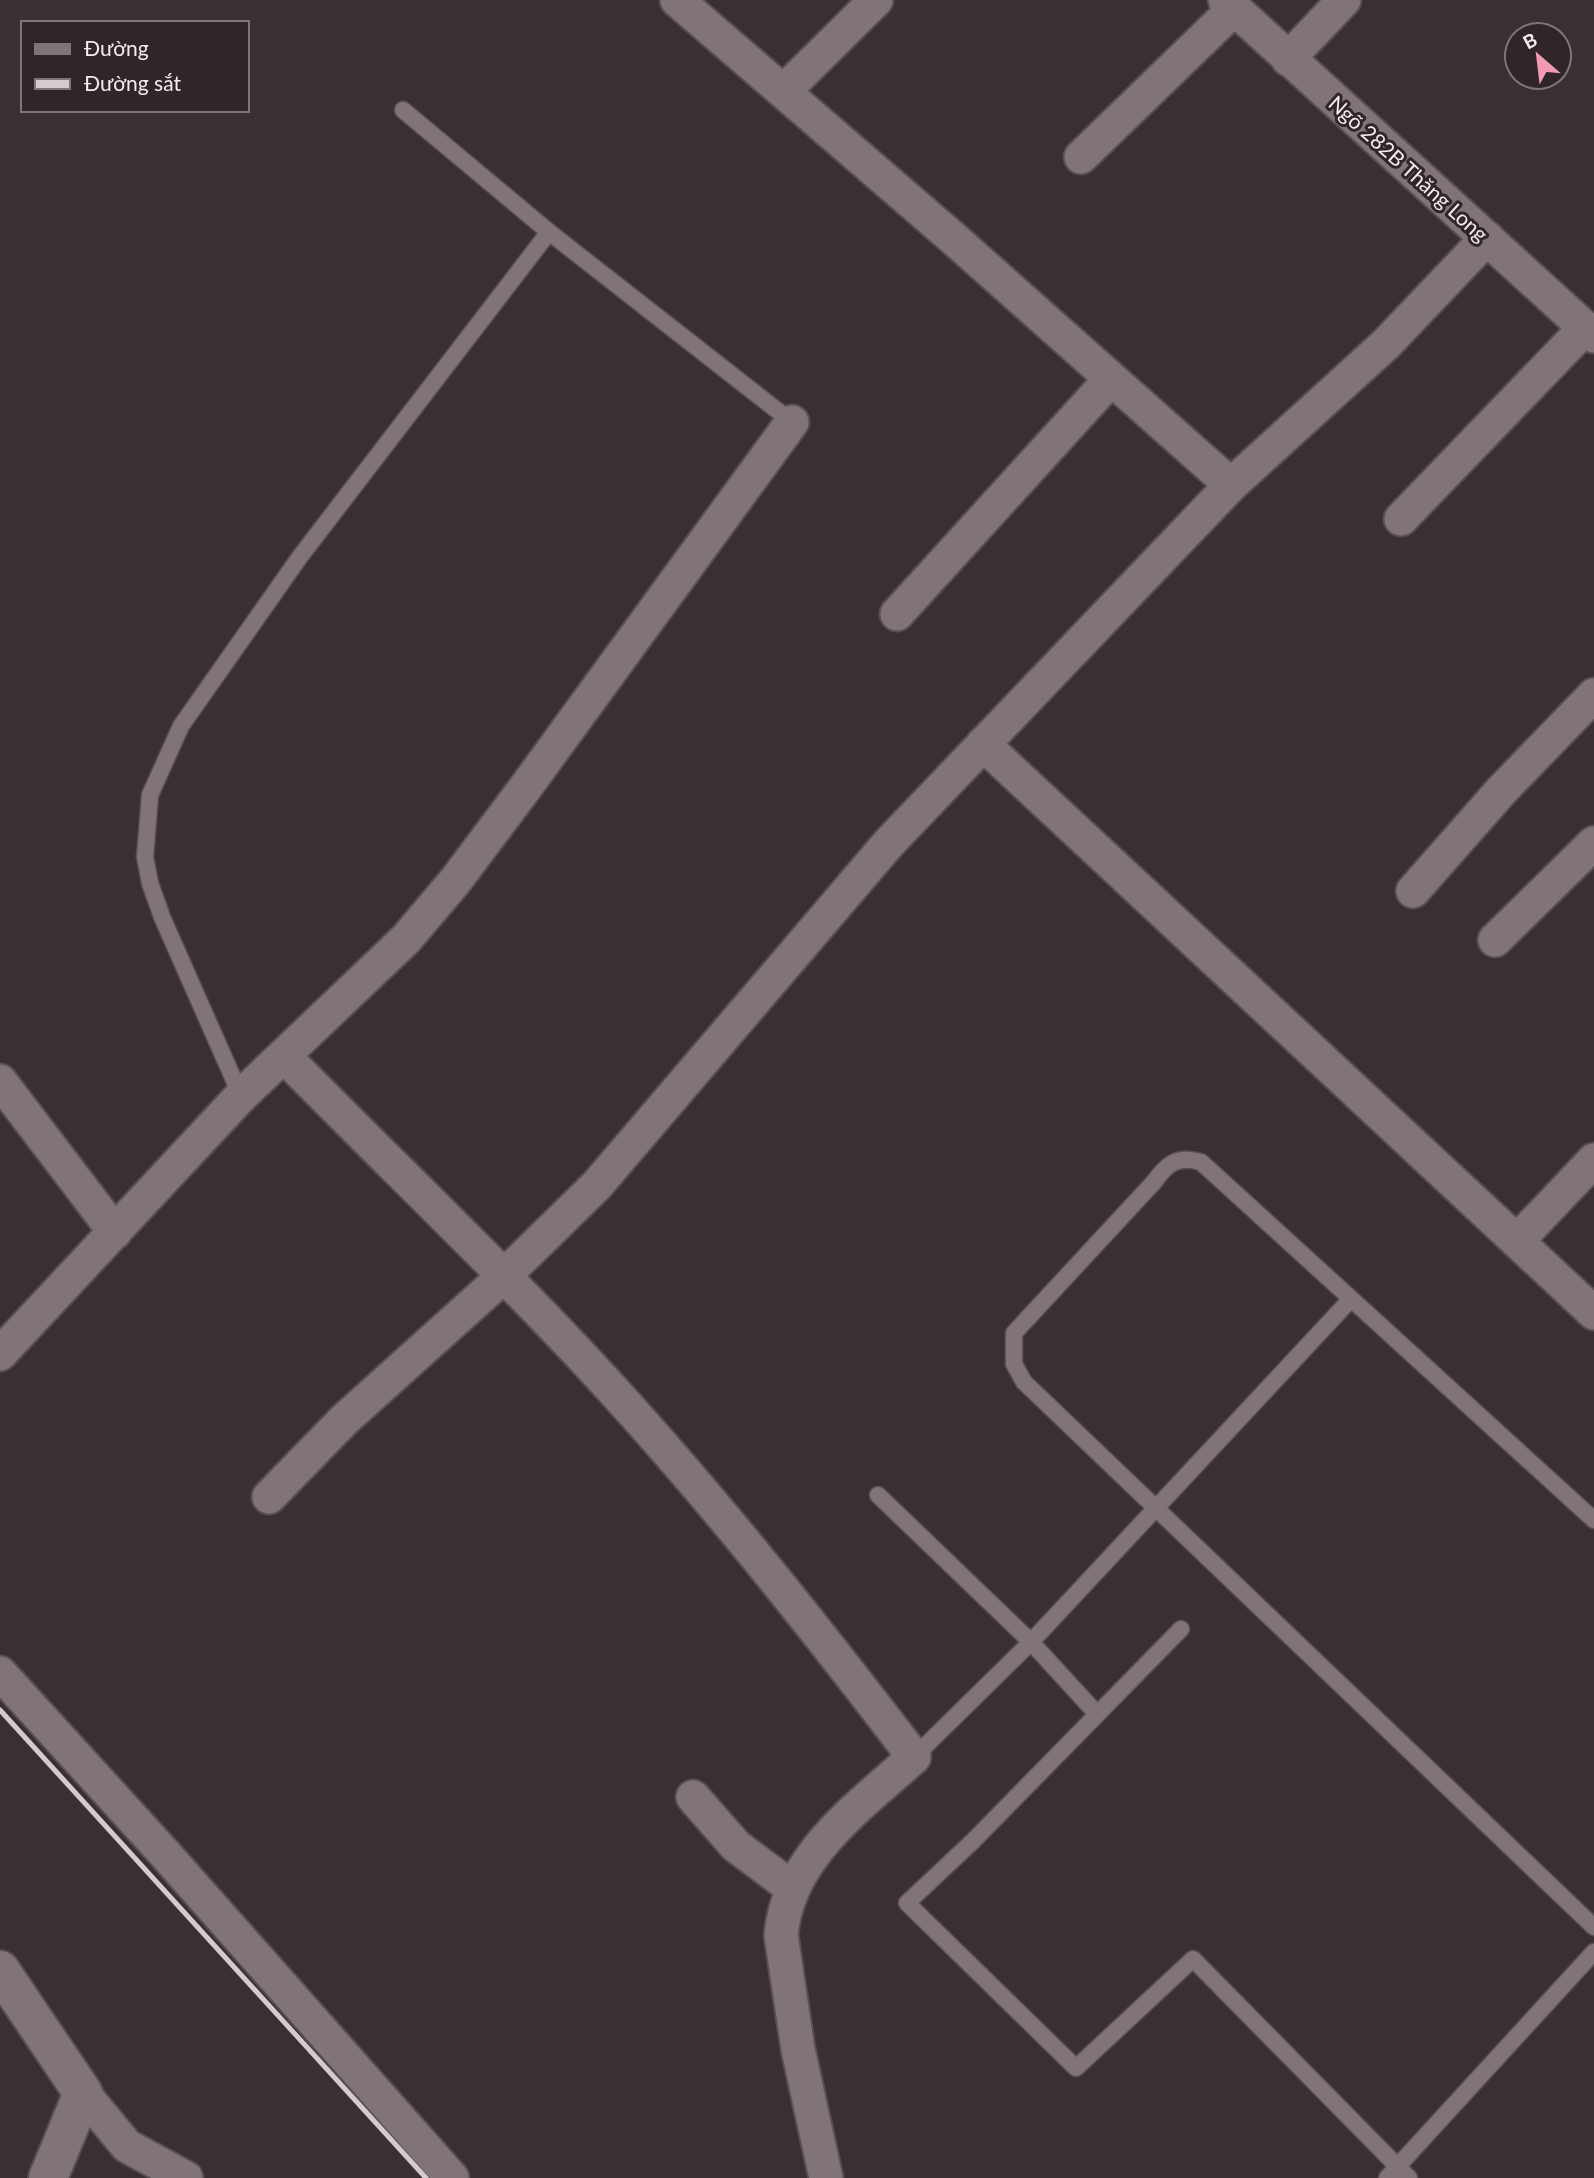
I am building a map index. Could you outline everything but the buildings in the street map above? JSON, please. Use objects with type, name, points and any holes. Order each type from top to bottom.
[{"type":"street","points":[[677,0],[1231,485]]},
{"type":"street","points":[[784,91],[876,0]]},
{"type":"street","points":[[1288,59],[1344,0]]},
{"type":"street","points":[[1081,157],[1229,4]]},
{"type":"street","name":"Ngõ 282B Thăng Long","points":[[1229,4],[1590,332]]},
{"type":"street","points":[[269,1497],[344,1420],[375,1396],[597,1185],[888,844],[1072,655],[1231,485],[1386,344],[1487,238]]},
{"type":"street","points":[[1401,519],[1590,332]]},
{"type":"street","points":[[897,614],[1110,380]]},
{"type":"street","points":[[0,1354],[242,1096],[406,939],[456,880],[792,422]]},
{"type":"street","points":[[1413,891],[1502,790],[1594,695]]},
{"type":"street","points":[[983,744],[1594,1313]]},
{"type":"street","points":[[1495,940],[1594,843]]},
{"type":"street","points":[[284,1056],[504,1276],[622,1401],[808,1618],[914,1757],[817,1849],[791,1886],[781,1935],[798,2049],[826,2178]]},
{"type":"street","points":[[0,1081],[115,1232]]},
{"type":"street","points":[[1517,1241],[1594,1160]]},
{"type":"street","points":[[0,1673],[166,1855],[452,2178]]},
{"type":"street","points":[[693,1797],[736,1846],[791,1886]]},
{"type":"street","points":[[0,1970],[83,2093],[127,2146],[186,2178]]},
{"type":"street","points":[[48,2178],[83,2093]]},
{"type":"lane","points":[[403,110],[549,232],[792,422]]},
{"type":"lane","points":[[242,1096],[162,918],[150,883],[145,857],[150,795],[181,726],[299,558],[549,232]]},
{"type":"lane","points":[[1594,1520],[1201,1162],[1189,1159],[1167,1165],[1014,1333],[1014,1364],[1024,1381],[1594,1927]]},
{"type":"lane","points":[[914,1757],[1031,1642],[1159,1508],[1351,1299]]},
{"type":"lane","points":[[878,1495],[1031,1642],[1097,1714]]},
{"type":"lane","points":[[1181,1629],[973,1841],[907,1903],[1076,2068],[1193,1959],[1398,2174],[1594,1952]]},
{"type":"railway","points":[[0,1710],[426,2178]]}]
